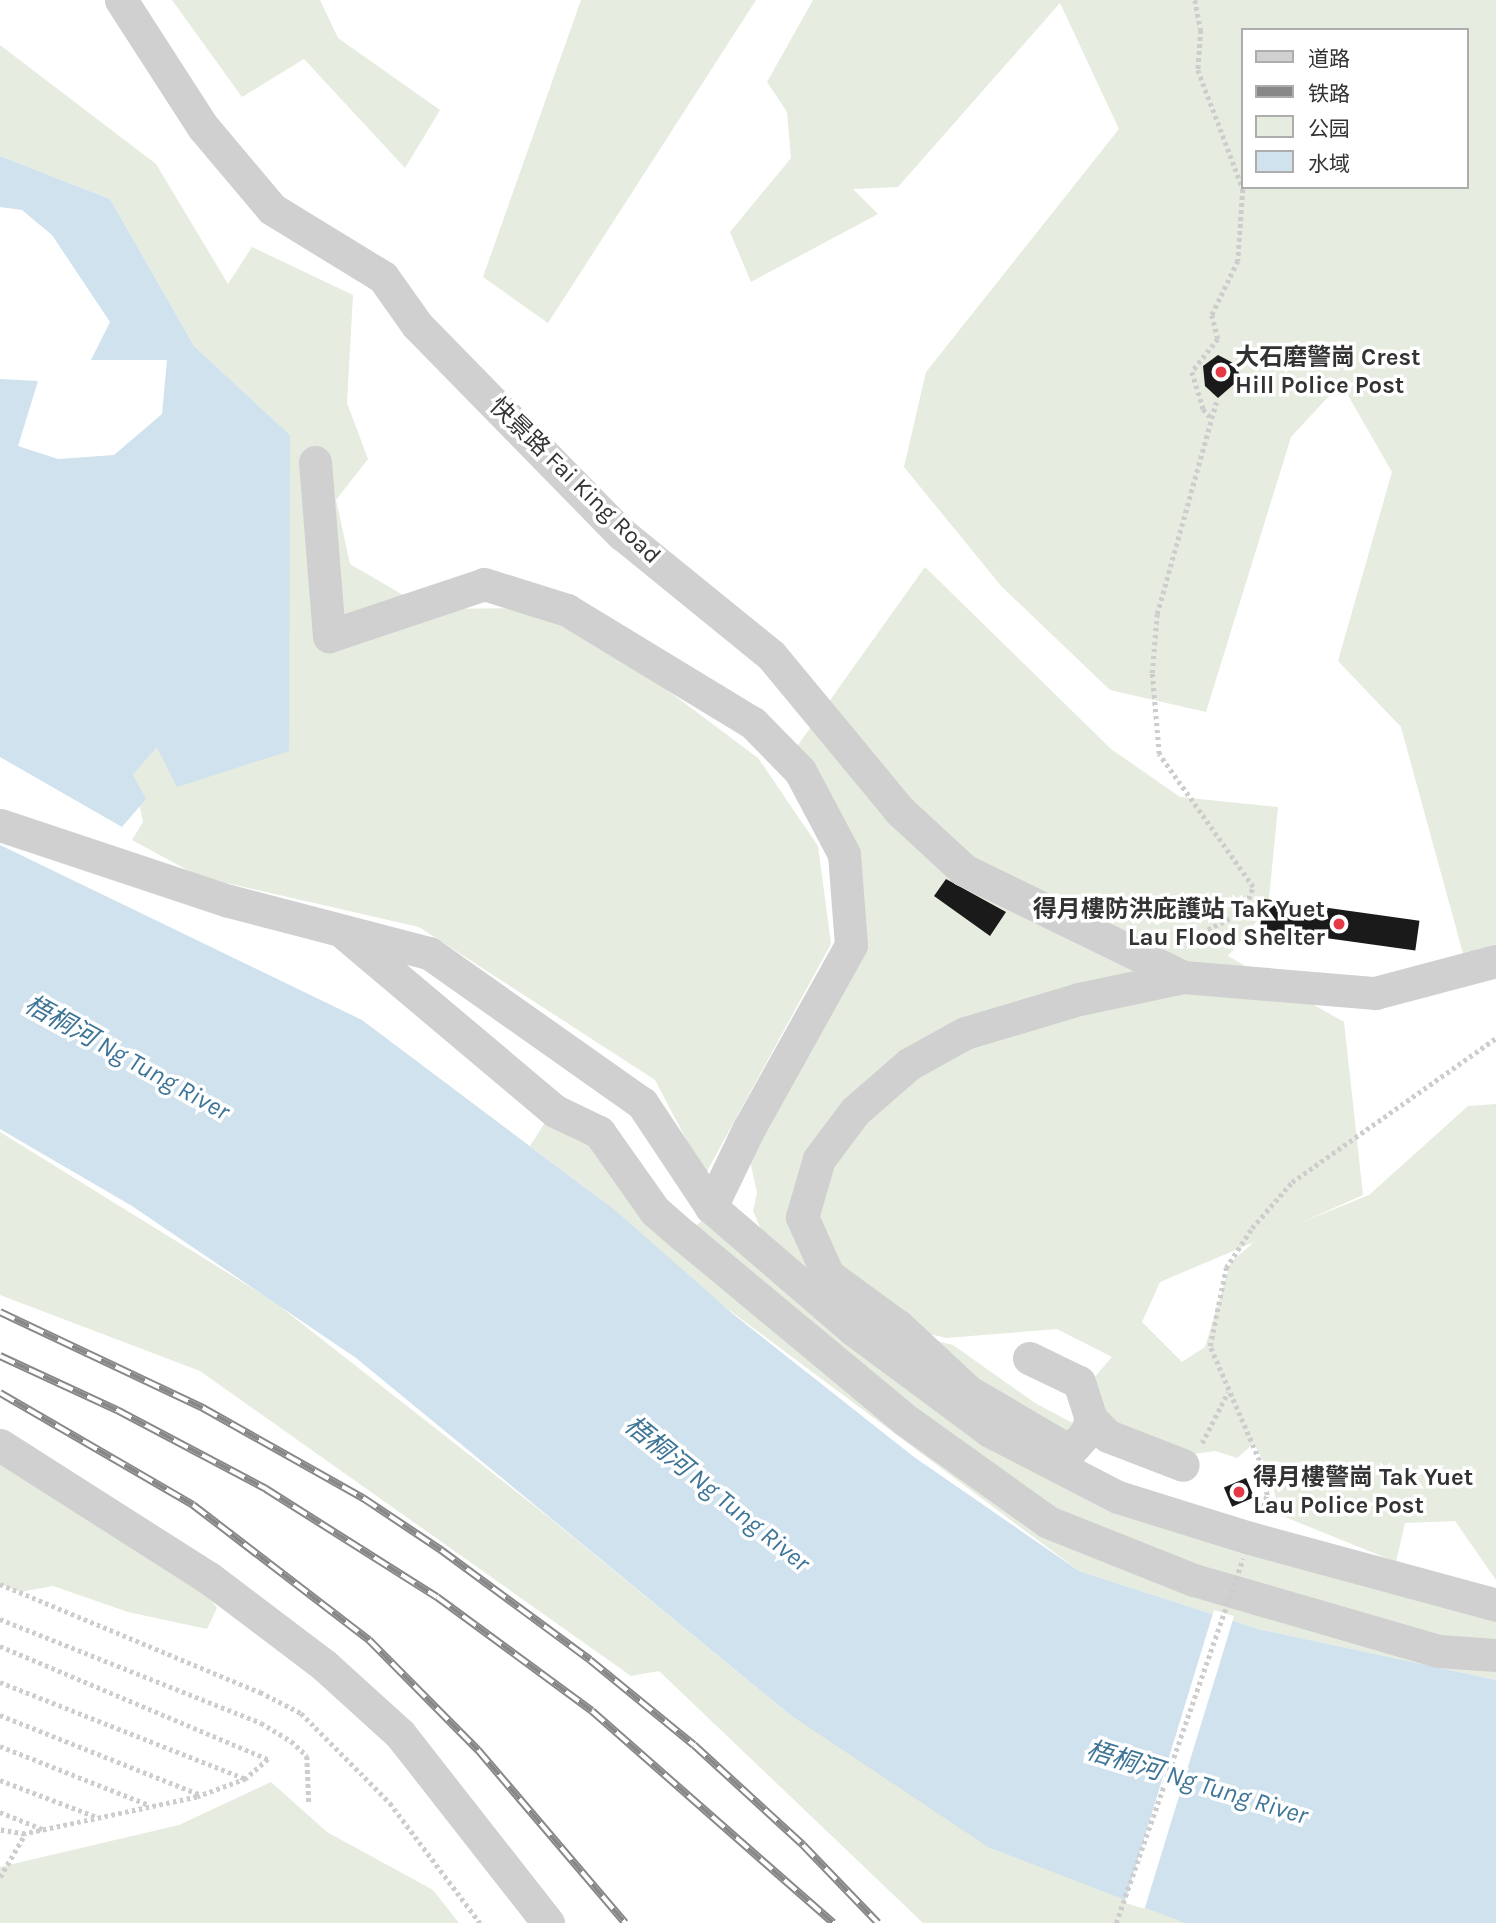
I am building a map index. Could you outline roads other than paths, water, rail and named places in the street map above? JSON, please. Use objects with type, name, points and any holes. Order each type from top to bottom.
[{"type":"street","name":"快景路 Fai King Road","points":[[121,0],[203,127],[272,209],[383,277],[417,325],[622,534],[771,655],[900,811],[964,870],[1183,977]]},
{"type":"street","points":[[315,462],[329,636],[484,584],[567,610],[754,723],[800,771],[844,854],[851,945],[749,1128],[711,1207]]},
{"type":"street","points":[[0,825],[229,901],[429,953],[642,1103],[711,1207],[854,1330],[990,1432],[1118,1497],[1250,1540],[1496,1605]]},
{"type":"street","points":[[339,929],[555,1111],[599,1132],[655,1211],[684,1236],[907,1421],[1048,1522],[1207,1584],[1439,1651],[1496,1655]]},
{"type":"street","points":[[1250,1540],[1070,1451],[968,1391],[898,1326],[828,1275],[802,1217],[819,1159],[855,1111],[909,1064],[965,1033],[1079,999],[1183,977],[1375,993],[1496,961]]},
{"type":"street","points":[[1030,1358],[1079,1382],[1091,1419],[1108,1436],[1183,1465]]},
{"type":"street","points":[[1070,1451],[1086,1433],[1091,1419]]},
{"type":"street","points":[[0,1445],[266,1617],[324,1665],[400,1734],[548,1923]]},
{"type":"water","points":[[0,156],[110,199],[194,346],[290,435],[289,751],[177,787],[157,747],[133,775],[146,799],[122,827],[0,757],[0,379],[38,381],[18,446],[58,459],[114,455],[162,414],[167,360],[91,360],[110,322],[52,235],[22,210],[0,207]]},
{"type":"water","name":"梧桐河 Ng Tung River","points":[[0,845],[362,1020],[616,1211],[733,1314],[914,1457],[1079,1571],[1258,1629],[1496,1680],[1496,1923],[1185,1923],[988,1847],[789,1714],[356,1358],[132,1206],[0,1129]]},
{"type":"railway","points":[[0,1312],[203,1408],[363,1498],[441,1550],[590,1660],[694,1745],[803,1845],[878,1923]]},
{"type":"railway","points":[[0,1356],[117,1410],[266,1489],[437,1597],[592,1711],[833,1923]]},
{"type":"railway","points":[[0,1393],[193,1505],[369,1640],[478,1750],[625,1923]]},
{"type":"place","name":"大石磨警崗 Crest Hill Police Post","points":[[1221,372]]},
{"type":"place","name":"得月樓防洪庇護站 Tak Yuet Lau Flood Shelter","points":[[1339,924]]},
{"type":"place","name":"得月樓警崗 Tak Yuet Lau Police Post","points":[[1239,1492]]}]
